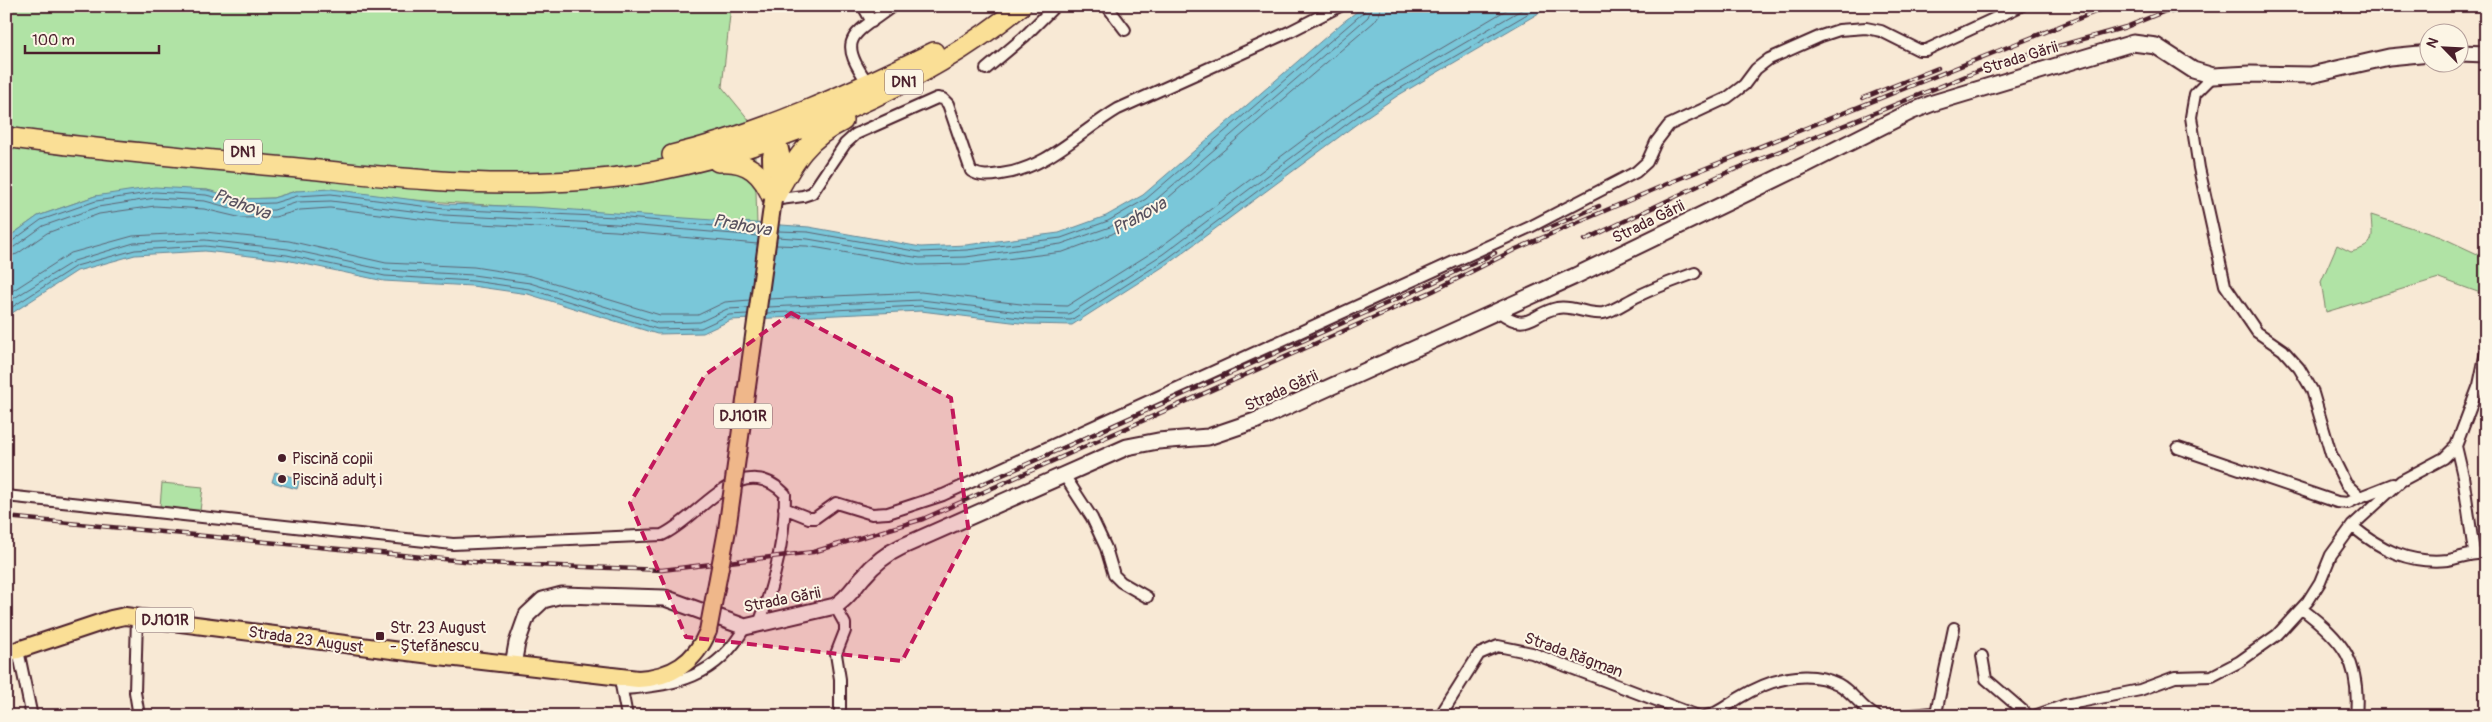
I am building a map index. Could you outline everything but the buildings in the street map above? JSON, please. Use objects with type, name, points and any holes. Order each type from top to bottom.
[{"type":"highway","name":"DN1","points":[[6,137],[106,150],[350,173],[478,182],[586,180],[626,176],[680,166],[773,130],[956,40],[1004,6]]},
{"type":"highway","name":"DN1","points":[[6,126],[116,140],[379,165],[514,171],[589,168],[654,159],[773,130],[860,104],[942,61],[977,40],[1021,6]]},
{"type":"highway","points":[[773,200],[793,162],[818,136],[909,87],[942,61]]},
{"type":"highway","points":[[680,166],[723,161],[742,163],[765,180],[773,200]]},
{"type":"main road","name":"DJ101R","points":[[773,130],[780,146],[783,160],[773,200]]},
{"type":"main road","name":"Strada 23 August","points":[[12,651],[111,619],[136,617],[513,665],[621,684],[675,671],[686,664],[698,652],[708,631],[727,530],[773,200]]},
{"type":"street","points":[[863,6],[872,22]]},
{"type":"street","points":[[868,83],[854,62],[849,49],[854,37],[893,6]]},
{"type":"street","points":[[986,69],[1024,37],[1055,6]]},
{"type":"street","points":[[1107,6],[1125,30]]},
{"type":"street","points":[[773,200],[804,196],[812,193],[845,144],[856,134],[937,98],[943,99],[948,104],[971,171],[977,175],[987,176],[1028,168],[1046,159],[1095,123],[1118,109],[1313,21],[1340,6]]},
{"type":"street","points":[[784,508],[809,518],[815,518],[836,503],[872,514],[888,512],[943,495],[1530,227],[1636,172],[1646,162],[1656,142],[1670,125],[1727,98],[1744,85],[1756,69],[1769,59],[1838,30],[1866,28],[1880,31],[1919,50],[1926,50],[2021,6]]},
{"type":"street","name":"Strada Gării","points":[[513,665],[517,643],[527,615],[544,600],[562,595],[665,598],[752,625],[835,606],[844,600],[871,567],[890,552],[1127,447],[1158,441],[1208,437],[1255,421],[1498,311],[1807,164],[1910,112],[1933,103],[2091,54],[2133,43],[2148,44],[2162,49],[2198,72],[2213,76]]},
{"type":"street","points":[[2470,53],[2486,54]]},
{"type":"street","points":[[2360,497],[2346,484],[2332,454],[2315,399],[2299,368],[2283,350],[2257,332],[2225,285],[2199,168],[2191,117],[2195,94],[2213,76],[2250,74],[2312,75],[2389,57],[2420,54]]},
{"type":"street","points":[[1498,311],[1512,321],[1520,322],[1530,321],[1547,311],[1559,308],[1571,307],[1604,313],[1638,296],[1695,273]]},
{"type":"street","points":[[2178,448],[2337,502],[2348,503],[2400,481],[2444,458],[2456,446],[2478,386],[2486,352]]},
{"type":"street","points":[[2456,446],[2464,476],[2474,552]]},
{"type":"street","points":[[1064,475],[1092,518],[1106,548],[1114,575],[1121,582],[1147,597]]},
{"type":"street","points":[[6,496],[453,544],[662,535],[682,523],[728,484],[745,480],[757,480],[778,487],[784,494],[780,556],[771,591],[752,625],[726,654],[696,676],[660,687],[621,684],[627,716]]},
{"type":"street","points":[[2034,716],[2065,705],[2140,690],[2175,677],[2212,676],[2239,662],[2277,635],[2302,609],[2320,582],[2331,555],[2352,526],[2400,481]]},
{"type":"street","points":[[2352,526],[2385,550],[2412,560],[2450,560],[2474,552],[2486,554]]},
{"type":"street","points":[[835,606],[845,624],[845,631],[836,654],[840,679],[840,716]]},
{"type":"street","points":[[2302,609],[2328,629],[2342,645],[2352,663],[2356,690],[2356,716]]},
{"type":"street","points":[[136,617],[135,675],[139,716]]},
{"type":"street","points":[[1901,716],[1938,715],[1954,628]]},
{"type":"street","name":"Strada Răgman","points":[[1440,716],[1479,654],[1498,646],[1532,653],[1698,716]]},
{"type":"street","points":[[12,651],[31,712]]},
{"type":"street","points":[[1982,656],[1986,679],[2029,716]]},
{"type":"street","points":[[1706,716],[1717,712],[1761,687],[1780,680],[1802,676],[1822,678],[1838,684],[1853,693],[1876,716]]},
{"type":"highlighted area","points":[[791,313],[951,398],[969,534],[902,661],[686,637],[630,503],[705,375]]},
{"type":"green space","points":[[6,6],[731,6],[722,87],[754,126],[757,225],[296,191],[273,198],[242,199],[207,190],[95,196],[38,216],[6,239]]},
{"type":"green space","points":[[2371,215],[2441,237],[2486,258],[2486,295],[2439,278],[2326,312],[2321,282],[2337,245],[2351,252],[2365,247],[2371,240],[2372,235]]},
{"type":"green space","points":[[162,483],[203,487],[200,511],[160,506]]},
{"type":"water","name":"Prahova","points":[[1364,6],[1551,6],[1397,96],[1169,263],[1072,325],[1028,324],[921,311],[731,320],[703,333],[657,334],[528,294],[472,286],[384,281],[286,260],[205,251],[135,255],[77,271],[6,317],[6,239],[38,216],[95,196],[155,187],[207,190],[242,199],[273,198],[296,191],[331,189],[445,204],[533,207],[809,227],[921,247],[966,245],[1059,233],[1106,216],[1143,195]]},
{"type":"water","points":[[275,472],[300,479],[297,489],[272,482]]},
{"type":"railway","points":[[6,517],[485,563],[662,570],[813,552],[923,519],[1433,291],[1516,249],[1674,181],[2110,6]]},
{"type":"railway","points":[[1585,240],[1721,175],[1998,63],[2126,27],[2178,6]]},
{"type":"railway","points":[[2171,12],[2192,6]]},
{"type":"railway","points":[[1863,98],[1938,68]]},
{"type":"railway","points":[[1544,230],[1599,206]]},
{"type":"railway","points":[[980,485],[1430,284],[1495,253]]},
{"type":"place","name":"Piscină copii","points":[[282,458]]},
{"type":"place","name":"Piscină adulți","points":[[282,479]]},
{"type":"place","name":"Str. 23 August - Ștefănescu","points":[[380,636]]}]
